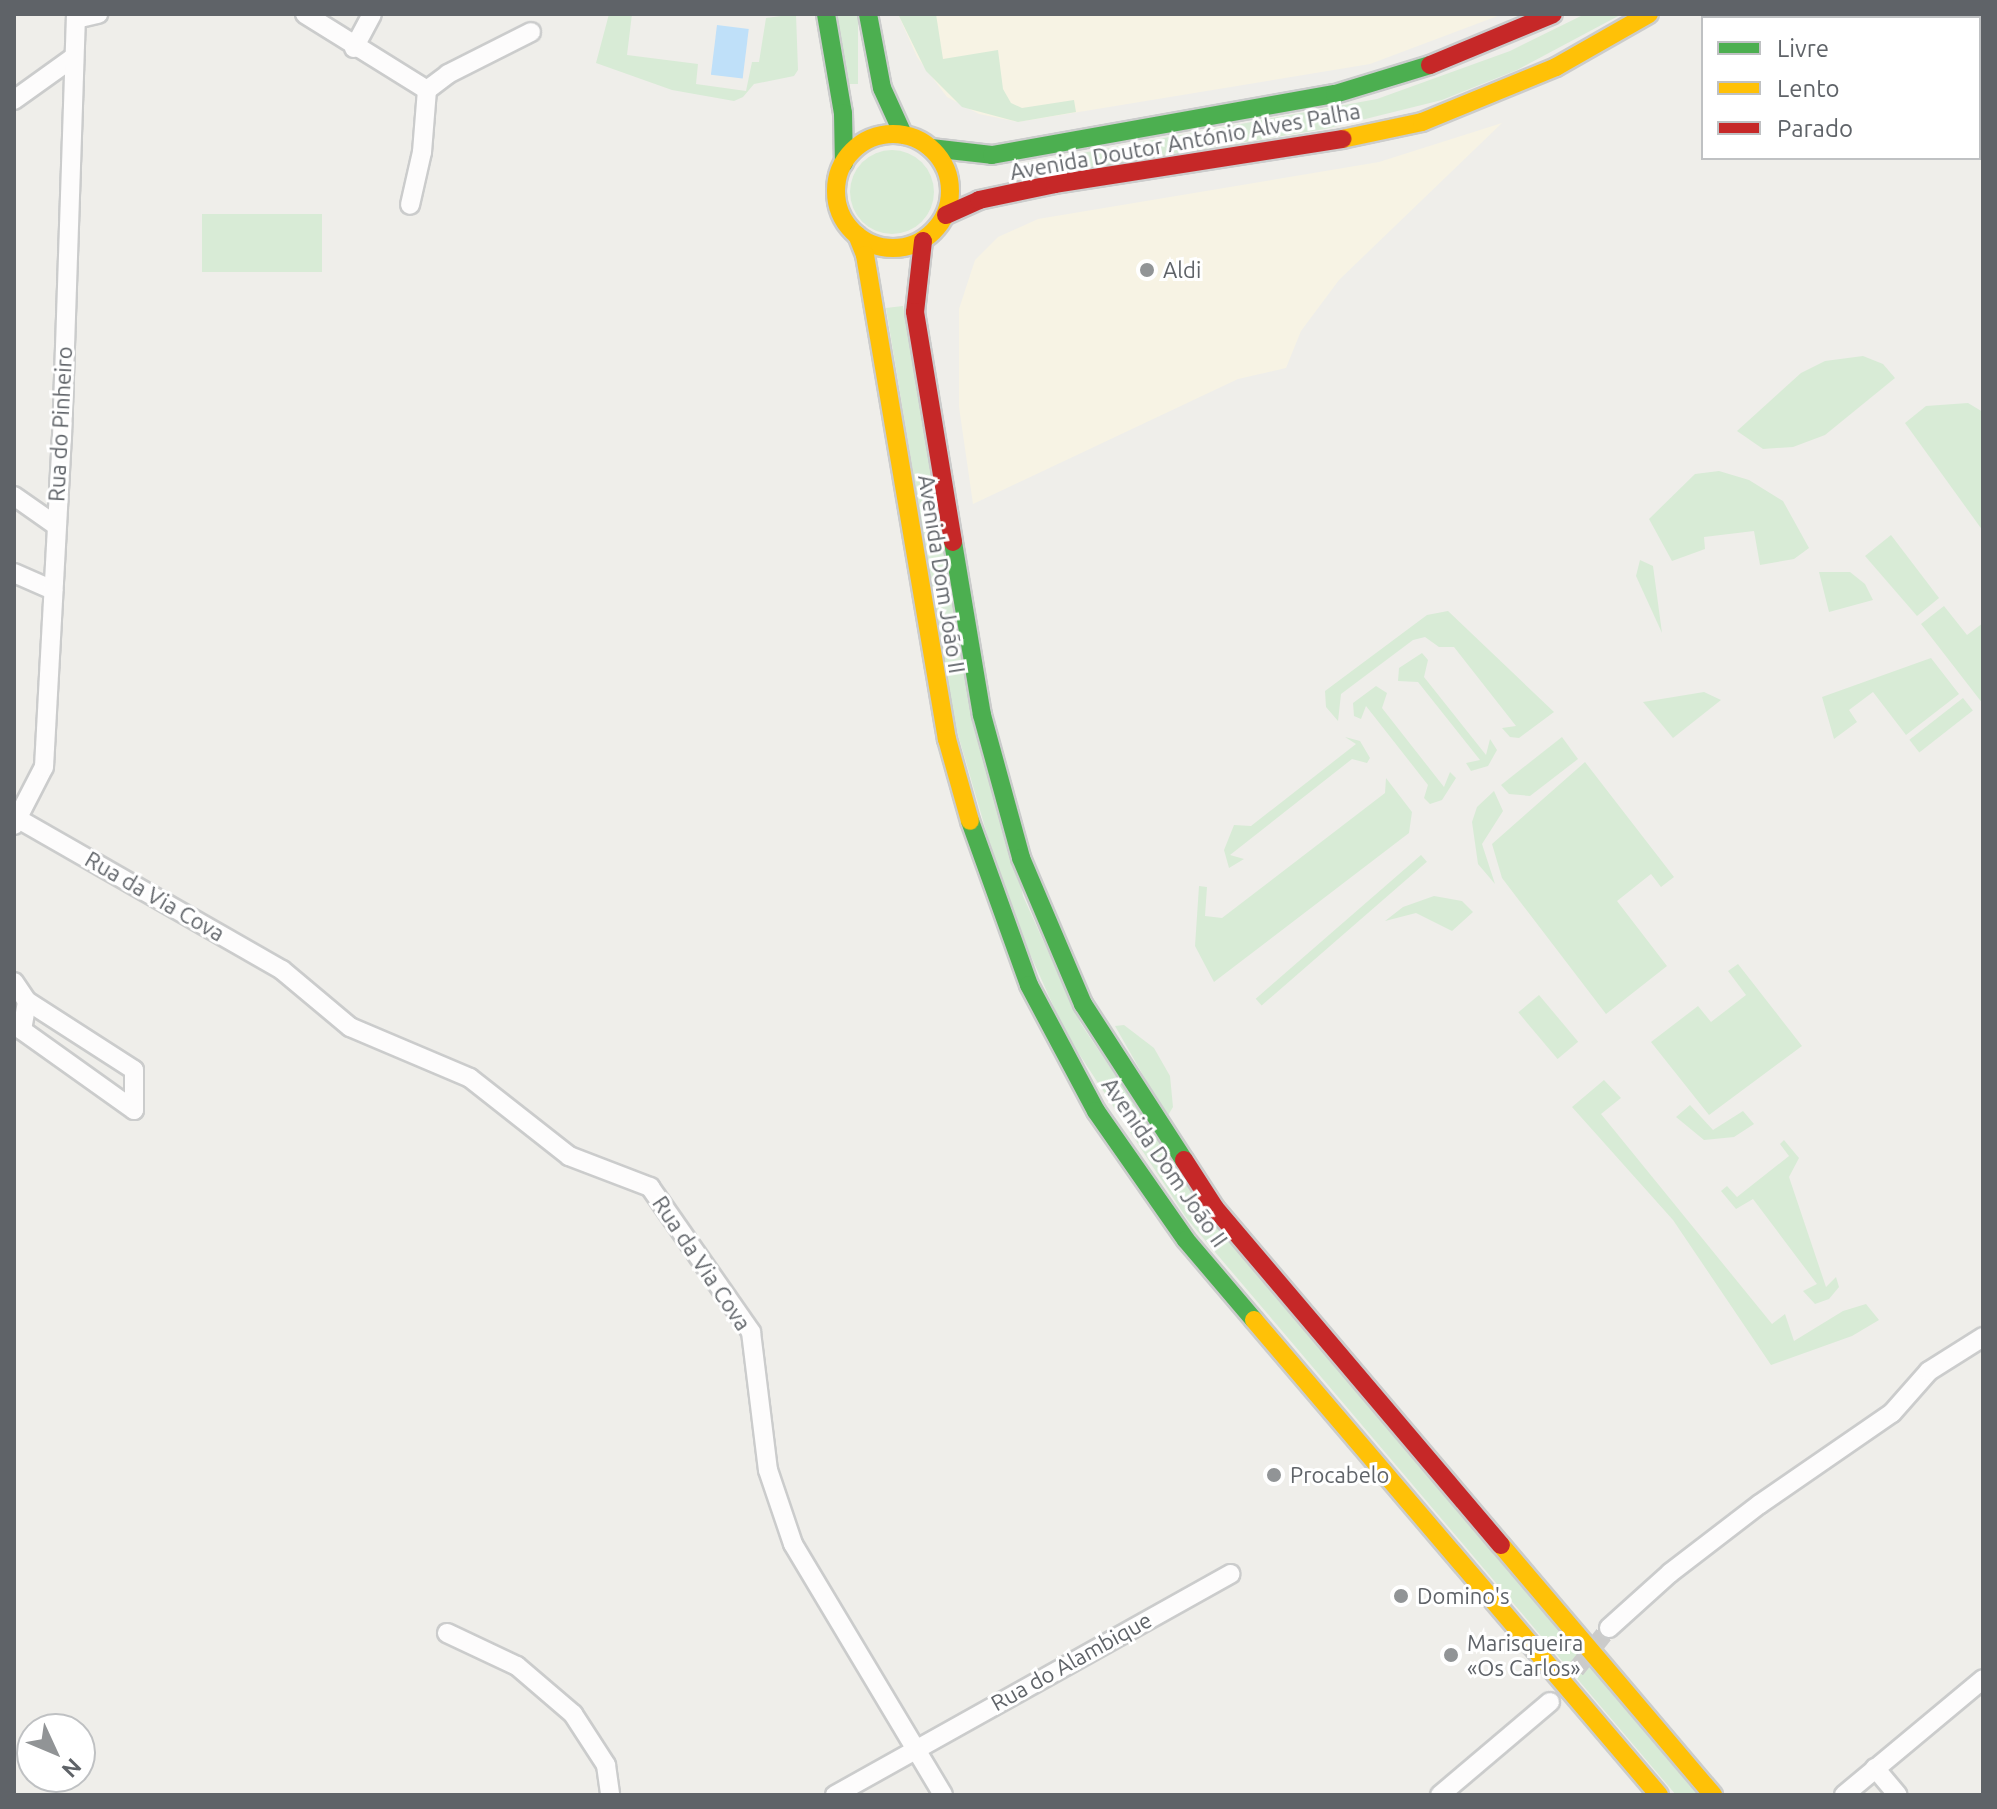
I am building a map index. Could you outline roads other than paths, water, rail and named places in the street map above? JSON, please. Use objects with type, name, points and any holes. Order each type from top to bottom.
[{"type":"main road","name":"Avenida Dom João II","points":[[826,14],[843,113],[844,163],[836,194],[839,210],[857,235],[865,255],[947,739],[982,863],[1029,985],[1096,1111],[1186,1240],[1659,1795]]},
{"type":"main road","points":[[868,14],[882,88],[903,134]]},
{"type":"main road","name":"Avenida Doutor António Alves Palha","points":[[931,148],[992,155],[1335,94],[1411,73],[1553,14]]},
{"type":"main road","name":"Avenida Doutor António Alves Palha","points":[[946,215],[979,200],[1055,184],[1283,152],[1422,122],[1542,74],[1649,14]]},
{"type":"main road","points":[[844,163],[875,136],[903,134],[931,148],[947,171],[946,215]]},
{"type":"main road","name":"Avenida Dom João II","points":[[946,215],[923,241],[915,277],[915,312],[982,715],[1021,858],[1083,1004],[1215,1208],[1713,1795]]},
{"type":"main road","points":[[857,235],[880,247],[907,248],[923,241]]},
{"type":"street","points":[[76,16],[98,14]]},
{"type":"street","points":[[305,14],[354,48],[427,90]]},
{"type":"street","points":[[354,48],[372,14]]},
{"type":"street","name":"Rua do Pinheiro","points":[[17,822],[44,767],[76,16]]},
{"type":"street","points":[[410,205],[427,90],[448,74],[531,32]]},
{"type":"street","points":[[14,100],[74,57]]},
{"type":"street","points":[[14,496],[54,524]]},
{"type":"street","points":[[14,573],[53,590]]},
{"type":"street","name":"Rua da Via Cova","points":[[17,822],[282,970],[350,1027],[470,1078],[569,1156],[650,1187],[751,1332],[768,1470],[793,1544],[912,1748],[943,1795]]},
{"type":"street","points":[[14,982],[27,1001],[134,1070],[134,1110],[22,1030],[27,1001]]},
{"type":"street","points":[[1609,1628],[1726,1530],[1892,1413],[1929,1371],[1983,1337]]},
{"type":"street","name":"Rua do Alambique","points":[[835,1795],[912,1748],[1230,1574]]},
{"type":"street","points":[[447,1633],[517,1666],[564,1705],[595,1742],[606,1765],[610,1795]]},
{"type":"street","points":[[1844,1795],[1983,1679]]},
{"type":"street","points":[[1440,1795],[1550,1702]]},
{"type":"street","points":[[1875,1768],[1898,1795]]},
{"type":"water","points":[[717,25],[749,29],[743,79],[711,75]]},
{"type":"tunnel","points":[[1559,1691],[1609,1628]]},
{"type":"place","name":"Aldi","points":[[1147,270]]},
{"type":"place","name":"Procabelo","points":[[1274,1475]]},
{"type":"place","name":"Domino's","points":[[1401,1596]]},
{"type":"place","name":"Marisqueira «Os Carlos»","points":[[1451,1655]]}]
